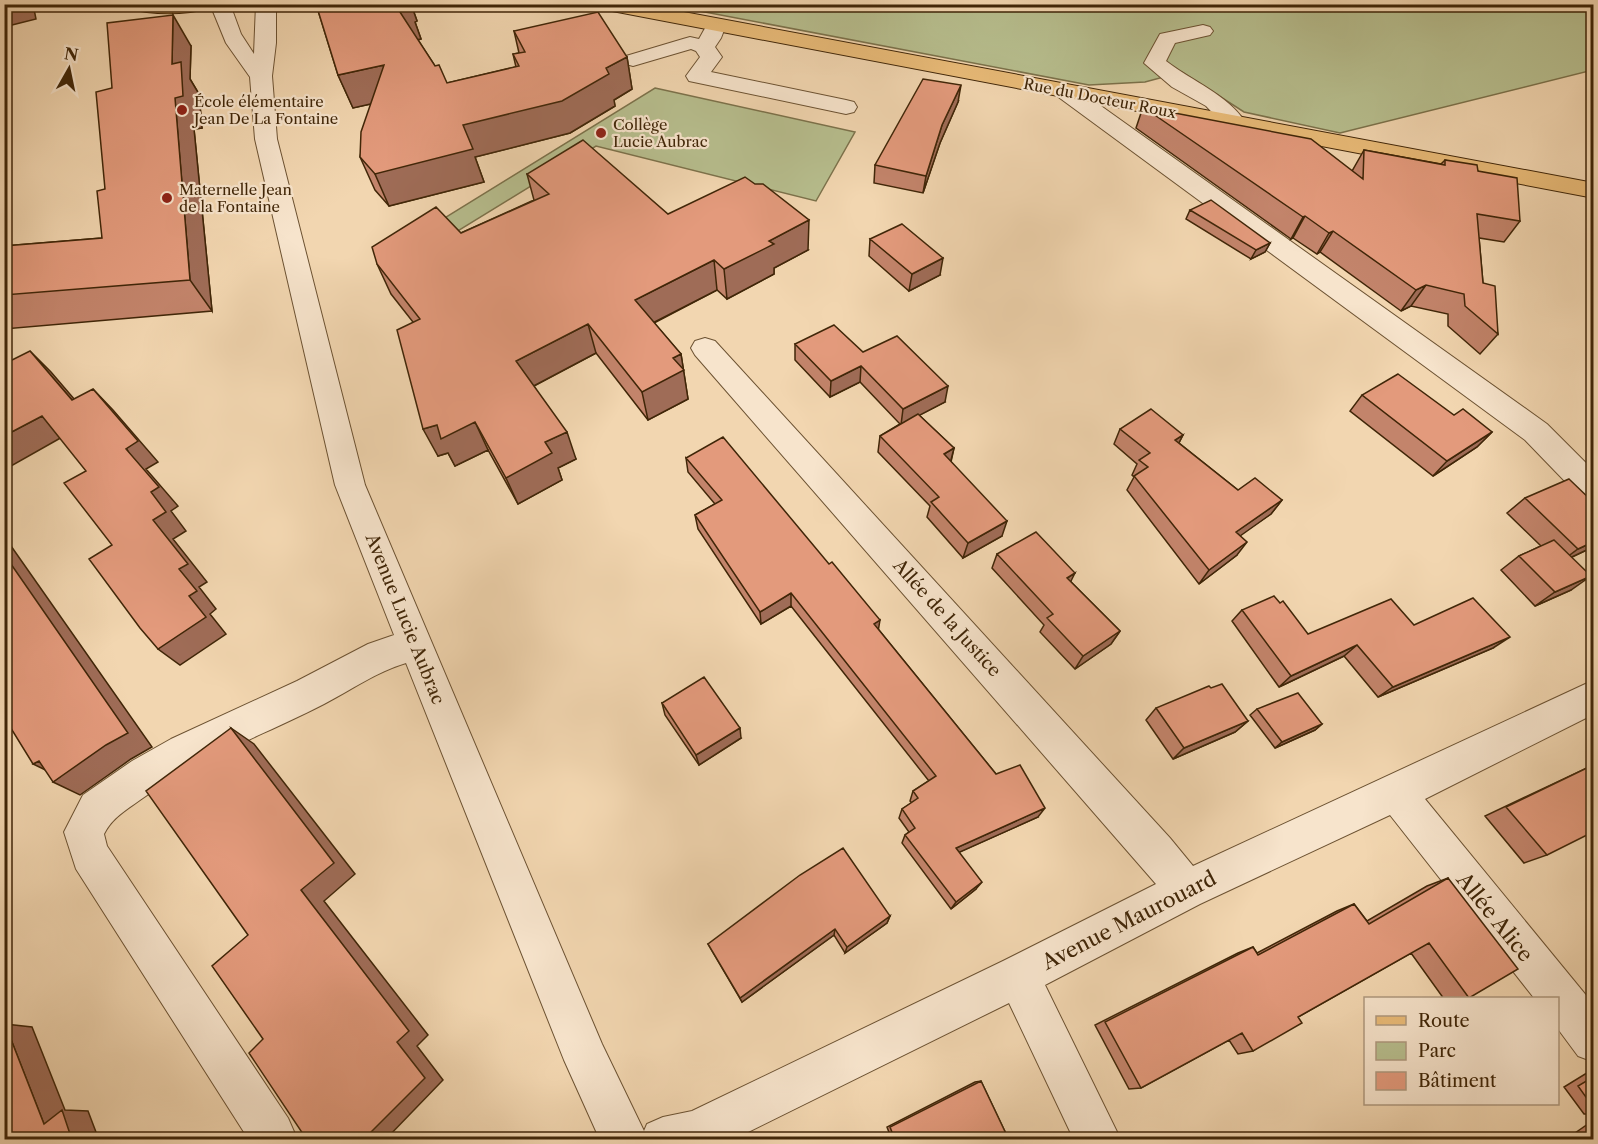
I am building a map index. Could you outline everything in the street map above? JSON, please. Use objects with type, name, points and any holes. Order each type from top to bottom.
[{"type":"main road","points":[[133,4],[162,8],[204,4]]},
{"type":"main road","name":"Rue du Docteur Roux","points":[[607,4],[1593,191]]},
{"type":"street","points":[[220,4],[223,19],[243,55],[261,76]]},
{"type":"street","name":"Avenue Lucie Aubrac","points":[[266,4],[266,43],[261,76],[266,139],[350,485],[581,1050],[624,1140]]},
{"type":"street","points":[[704,46],[711,38],[716,25]]},
{"type":"street","points":[[1203,31],[1167,38],[1155,63],[1180,82],[1214,101],[1235,123]]},
{"type":"street","points":[[633,60],[690,43],[704,46],[711,57],[697,76],[846,107]]},
{"type":"street","points":[[1065,91],[1536,432],[1593,491]]},
{"type":"street","name":"Allée de la Justice","points":[[705,348],[1148,843],[1186,890]]},
{"type":"street","points":[[272,1134],[90,855],[84,832],[97,808],[145,774],[310,693],[380,655],[415,645]]},
{"type":"street","name":"Avenue Maurouard","points":[[663,1140],[696,1132],[1018,976],[1186,890],[1396,793],[1593,696]]},
{"type":"street","name":"Allée Alice","points":[[1396,793],[1559,997]]},
{"type":"street","points":[[1018,976],[1098,1140]]},
{"type":"street","name":"Allée Alice","points":[[1559,997],[1593,1040]]},
{"type":"green space","points":[[668,5],[1593,5],[1593,70],[1340,133],[1244,112],[1182,72],[1145,82],[1089,85]]},
{"type":"green space","points":[[655,88],[855,132],[816,201],[596,146],[399,267],[383,256]]},
{"type":"building","points":[[316,4],[409,4],[410,7],[398,9],[435,66],[439,65],[447,83],[519,66],[513,54],[525,52],[514,31],[598,12],[627,57],[606,68],[609,74],[562,101],[463,125],[473,149],[375,174],[360,157],[361,132],[384,65],[338,75]]},
{"type":"building","points":[[173,15],[172,64],[181,62],[183,96],[175,98],[190,280],[4,295],[4,246],[102,238],[97,191],[105,189],[96,92],[112,88],[107,23]]},
{"type":"building","points":[[923,79],[961,85],[942,125],[926,176],[875,165]]},
{"type":"building","points":[[1143,107],[1311,139],[1363,179],[1364,150],[1445,165],[1445,160],[1477,165],[1478,171],[1517,178],[1520,221],[1477,214],[1483,283],[1495,286],[1498,334],[1465,306],[1464,294],[1426,285],[1416,290],[1333,231],[1329,233],[1305,216],[1303,217]]},
{"type":"building","points":[[583,140],[668,214],[745,177],[755,184],[763,184],[809,220],[769,241],[774,244],[724,269],[714,260],[635,300],[681,354],[673,358],[684,370],[642,392],[588,324],[516,361],[567,432],[545,442],[552,453],[506,478],[475,422],[441,439],[437,425],[423,429],[397,330],[420,319],[377,264],[372,247],[436,207],[461,233],[549,194],[527,174]]},
{"type":"building","points":[[1211,200],[1270,243],[1256,250],[1190,210]]},
{"type":"building","points":[[902,224],[943,258],[912,274],[870,239]]},
{"type":"building","points":[[834,325],[863,352],[897,336],[948,386],[903,409],[861,366],[831,381],[795,344]]},
{"type":"building","points":[[30,351],[72,400],[93,389],[138,441],[126,449],[159,487],[151,492],[166,512],[153,520],[188,564],[179,569],[197,591],[189,596],[206,617],[158,649],[89,559],[112,545],[64,483],[86,471],[42,416],[4,436],[4,364]]},
{"type":"building","points":[[1398,374],[1454,415],[1463,409],[1492,432],[1447,461],[1362,395]]},
{"type":"building","points":[[1151,409],[1183,435],[1175,440],[1238,490],[1255,478],[1282,500],[1236,532],[1247,542],[1209,570],[1134,476],[1148,467],[1139,460],[1150,453],[1120,429]]},
{"type":"building","points":[[918,414],[954,448],[944,454],[1007,521],[968,543],[931,502],[939,497],[880,436]]},
{"type":"building","points":[[723,437],[829,564],[832,562],[880,620],[874,624],[996,774],[1020,765],[1045,808],[956,848],[982,882],[956,902],[905,835],[915,828],[902,809],[918,798],[913,791],[936,776],[791,593],[760,612],[695,515],[722,500],[686,458]]},
{"type":"building","points":[[1569,479],[1593,502],[1593,542],[1578,549],[1525,498]]},
{"type":"building","points":[[1036,532],[1075,573],[1067,578],[1120,631],[1083,656],[1047,618],[1053,614],[997,554]]},
{"type":"building","points":[[1554,540],[1591,576],[1555,592],[1519,556]]},
{"type":"building","points":[[4,554],[128,733],[106,745],[53,782],[39,761],[33,764],[4,717],[4,712],[7,710],[4,706]]},
{"type":"building","points":[[1274,596],[1280,603],[1283,601],[1308,634],[1391,599],[1414,625],[1473,598],[1510,637],[1393,687],[1357,645],[1291,676],[1242,610]]},
{"type":"building","points":[[704,677],[740,728],[696,755],[662,703]]},
{"type":"building","points":[[1222,684],[1248,721],[1184,748],[1156,708],[1209,686],[1211,688]]},
{"type":"building","points":[[1298,693],[1322,724],[1282,742],[1257,709]]},
{"type":"building","points":[[231,728],[334,863],[301,890],[409,1031],[397,1042],[425,1078],[363,1140],[307,1140],[249,1053],[263,1039],[212,966],[248,935],[146,791]]},
{"type":"building","points":[[1591,766],[1593,768],[1593,832],[1547,855],[1506,807]]},
{"type":"building","points":[[843,848],[890,916],[847,947],[835,929],[740,998],[708,944],[800,875]]},
{"type":"building","points":[[1448,878],[1518,969],[1468,997],[1429,943],[1298,1017],[1302,1023],[1253,1051],[1242,1033],[1141,1088],[1105,1022],[1253,947],[1258,955],[1354,904],[1369,924]]},
{"type":"building","points":[[5,1024],[44,1124],[62,1110],[72,1140],[4,1140]]},
{"type":"building","points":[[1593,1077],[1593,1107],[1578,1086]]},
{"type":"building","points":[[981,1081],[1009,1140],[895,1140],[890,1127]]},
{"type":"place","name":"École élémentaire Jean De La Fontaine","points":[[182,110]]},
{"type":"place","name":"Collège Lucie Aubrac","points":[[601,133]]},
{"type":"place","name":"Maternelle Jean de la Fontaine","points":[[167,198]]}]
